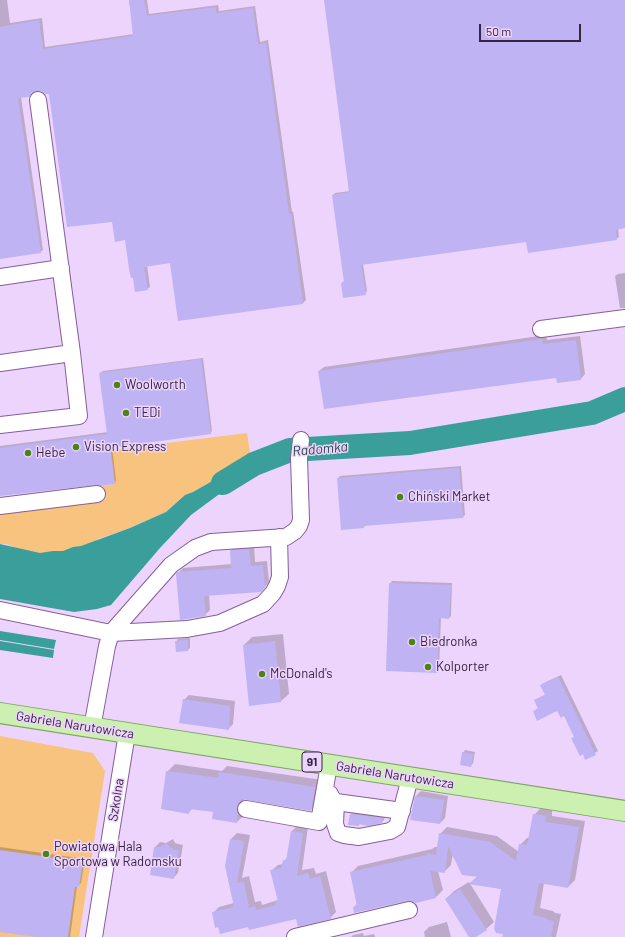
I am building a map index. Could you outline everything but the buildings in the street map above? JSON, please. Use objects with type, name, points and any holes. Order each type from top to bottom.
[{"type":"main road","name":"Gabriela Narutowicza","points":[[0,713],[127,733],[328,773],[410,778],[625,811]]},
{"type":"street","points":[[0,425],[79,416],[38,100]]},
{"type":"street","points":[[0,277],[61,268]]},
{"type":"street","points":[[541,329],[625,318]]},
{"type":"street","points":[[0,363],[72,353]]},
{"type":"street","points":[[92,728],[111,633],[171,565],[195,548],[211,542],[290,536],[299,526],[301,520],[299,458],[301,440]]},
{"type":"street","points":[[0,506],[97,494]]},
{"type":"street","points":[[0,610],[111,633],[187,628],[220,624],[263,604],[277,586],[280,577],[279,537]]},
{"type":"street","name":"Szkolna","points":[[94,937],[127,733]]},
{"type":"street","points":[[328,773],[331,797],[336,802],[402,811]]},
{"type":"street","points":[[246,809],[319,822],[328,773]]},
{"type":"street","points":[[336,802],[335,824],[338,832],[344,835],[359,837],[390,832],[397,827],[410,778]]},
{"type":"street","points":[[295,937],[409,910]]},
{"type":"shaded area","points":[[247,433],[251,459],[185,495],[166,512],[130,528],[98,539],[64,565],[6,544],[0,544],[0,512],[115,484],[111,450]]},
{"type":"shaded area","points":[[251,459],[253,473],[218,495],[191,515],[160,548],[111,605],[97,609],[74,612],[0,599],[0,544],[40,553],[63,551],[81,546],[130,528],[166,512],[185,495]]},
{"type":"shaded area","points":[[0,631],[56,640],[54,649],[0,640]]},
{"type":"shaded area","points":[[0,641],[54,650],[53,658],[0,650]]},
{"type":"shaded area","name":"Powiatowa Hala Sportowa w Radomsku","points":[[0,736],[93,753],[105,771],[79,937],[0,937]]},
{"type":"waterway","name":"Radomka","points":[[223,483],[254,464],[290,450],[410,443],[592,413],[625,399]]},
{"type":"place","name":"Woolworth","points":[[117,385]]},
{"type":"place","name":"TEDi","points":[[126,413]]},
{"type":"place","name":"Vision Express","points":[[76,447]]},
{"type":"place","name":"Hebe","points":[[28,453]]},
{"type":"place","name":"Chiński Market","points":[[400,497]]},
{"type":"place","name":"Biedronka","points":[[412,642]]},
{"type":"place","name":"Kolporter","points":[[428,667]]},
{"type":"place","name":"McDonald's","points":[[262,674]]},
{"type":"place","name":"Powiatowa Hala Sportowa w Radomsku","points":[[46,854]]}]
